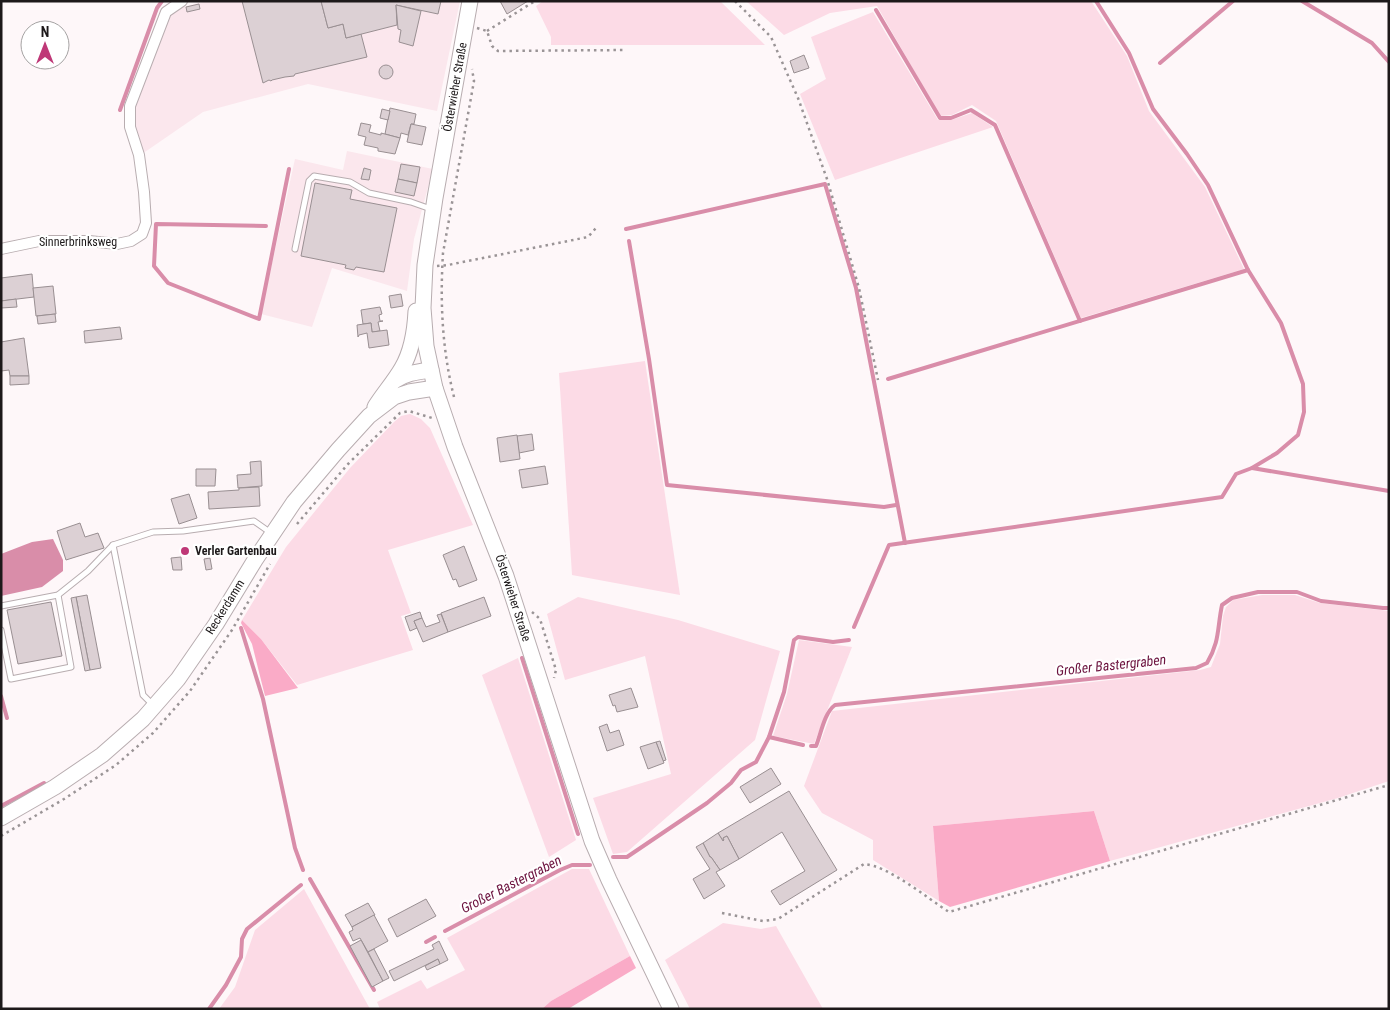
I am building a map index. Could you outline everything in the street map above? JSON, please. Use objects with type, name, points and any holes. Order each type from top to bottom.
[{"type":"street","name":"Sinnerbrinksweg","points":[[1,249],[39,241],[89,241],[117,244],[131,241],[142,234],[146,223],[144,192],[139,155],[130,128],[130,106],[166,12],[182,1]]},
{"type":"street","name":"Österwieher Straße","points":[[470,1],[473,30],[440,173],[425,265],[423,308],[430,370],[455,447],[506,576],[592,841],[671,1009]]},
{"type":"street","name":"Österwieher Straße","points":[[369,416],[402,368],[411,346],[415,327],[417,265],[428,208],[440,173]]},
{"type":"street","points":[[392,383],[402,376],[430,370]]},
{"type":"street","name":"Reckerdamm","points":[[1,818],[55,787],[102,755],[143,719],[178,679],[216,624],[294,502],[369,416],[394,397],[409,392],[435,388]]},
{"type":"lane","points":[[295,249],[309,181],[314,176],[350,182],[369,193],[411,202],[428,208]]},
{"type":"lane","points":[[1,606],[58,595],[88,572],[113,545],[153,532],[183,531],[254,521],[272,534]]},
{"type":"lane","points":[[113,545],[143,695],[154,706]]},
{"type":"lane","points":[[1,630],[11,679],[71,667],[58,595]]},
{"type":"path","points":[[473,30],[487,31],[535,1]]},
{"type":"path","points":[[735,1],[770,37],[798,98],[827,179],[859,288],[878,380]]},
{"type":"path","points":[[487,31],[492,46],[498,51],[626,50]]},
{"type":"path","points":[[454,401],[443,336],[441,310],[442,266],[474,81],[471,62]]},
{"type":"path","points":[[425,265],[442,266],[588,237],[596,228]]},
{"type":"path","points":[[529,609],[540,619],[556,670],[552,686]]},
{"type":"path","points":[[722,913],[763,921],[778,919],[864,864],[874,865],[887,871],[949,912],[1389,785]]},
{"type":"shaded area","points":[[207,1],[460,1],[437,111],[308,84],[203,112],[142,154],[134,128],[135,107],[170,16],[183,7]]},
{"type":"shaded area","points":[[543,1],[720,1],[765,45],[551,45],[551,37],[536,6]]},
{"type":"shaded area","points":[[746,1],[1091,1],[1127,56],[1149,111],[1205,187],[1244,269],[1081,318],[996,121],[972,105],[952,115],[940,116],[877,6],[830,13],[784,35]]},
{"type":"shaded area","points":[[873,12],[938,120],[951,120],[972,113],[993,127],[835,180],[800,94],[826,79],[811,37]]},
{"type":"shaded area","points":[[347,151],[433,169],[414,239],[407,291],[332,268],[312,327],[261,314],[295,159],[343,170]]},
{"type":"shaded area","points":[[645,361],[680,595],[572,575],[559,373]]},
{"type":"shaded area","points":[[410,414],[421,419],[430,428],[473,525],[388,550],[411,613],[401,616],[413,650],[297,685],[261,639],[242,620],[286,547],[350,468],[394,422],[401,416]]},
{"type":"shaded area","points":[[53,539],[63,560],[63,571],[42,587],[1,596],[1,554],[32,542]]},
{"type":"shaded area","points":[[1262,595],[1295,595],[1320,603],[1389,611],[1389,781],[1338,798],[1110,861],[1094,811],[933,826],[939,901],[873,860],[873,840],[822,813],[804,786],[832,711],[1200,670],[1211,667],[1220,644],[1223,616],[1226,607],[1233,600]]},
{"type":"shaded area","points":[[578,597],[678,620],[780,651],[755,740],[627,852],[613,854],[593,798],[671,774],[645,656],[565,680],[547,614]]},
{"type":"shaded area","points":[[242,620],[261,639],[298,688],[265,696],[252,644],[241,623]]},
{"type":"shaded area","points":[[799,640],[852,647],[814,744],[773,736],[787,694]]},
{"type":"shaded area","points":[[518,658],[576,840],[549,857],[482,675]]},
{"type":"shaded area","points":[[1094,811],[1110,861],[950,907],[939,901],[933,826]]},
{"type":"shaded area","points":[[572,869],[589,869],[630,956],[551,1001],[542,1009],[380,1009],[377,1002],[421,980],[427,989],[465,970],[447,938]]},
{"type":"shaded area","points":[[304,889],[370,1009],[219,1009],[235,987],[255,930]]},
{"type":"shaded area","points":[[723,923],[761,929],[776,926],[823,1009],[690,1009],[665,960]]},
{"type":"shaded area","points":[[630,956],[636,968],[568,1009],[542,1009],[551,1001]]},
{"type":"building","points":[[242,1],[321,1],[328,28],[343,24],[346,38],[361,34],[367,57],[263,83]]},
{"type":"building","points":[[321,1],[441,1],[438,14],[396,5],[397,25],[346,38],[343,24],[328,28]]},
{"type":"building","points":[[500,1],[528,1],[507,14]]},
{"type":"building","points":[[199,4],[200,9],[187,12],[186,7]]},
{"type":"building","points":[[396,5],[421,11],[413,46],[399,42],[401,30],[398,29]]},
{"type":"building","points":[[804,55],[809,68],[794,73],[790,61]]},
{"type":"building","points":[[383,65],[389,65],[393,72],[389,79],[383,79],[379,75],[379,69]]},
{"type":"building","points":[[390,108],[416,114],[414,124],[411,124],[408,135],[401,133],[400,138],[385,134]]},
{"type":"building","points":[[382,109],[390,111],[388,120],[380,118]]},
{"type":"building","points":[[361,123],[371,125],[369,132],[400,138],[395,154],[378,151],[378,148],[364,145],[366,137],[358,135]]},
{"type":"building","points":[[411,124],[426,127],[422,145],[407,142]]},
{"type":"building","points":[[401,164],[420,167],[417,183],[398,179]]},
{"type":"building","points":[[364,168],[371,170],[369,180],[361,179]]},
{"type":"building","points":[[398,179],[417,183],[414,196],[395,192]]},
{"type":"building","points":[[315,183],[352,190],[350,199],[397,208],[384,272],[356,267],[354,270],[345,268],[346,265],[301,256]]},
{"type":"building","points":[[32,274],[34,297],[1,301],[1,278]]},
{"type":"building","points":[[53,286],[56,314],[36,316],[33,288]]},
{"type":"building","points":[[401,294],[403,306],[391,308],[389,296]]},
{"type":"building","points":[[16,299],[17,307],[1,308],[1,301]]},
{"type":"building","points":[[380,307],[382,314],[379,315],[380,321],[383,321],[378,322],[380,331],[372,332],[371,323],[363,324],[361,310]]},
{"type":"building","points":[[55,314],[56,322],[38,324],[37,316]]},
{"type":"building","points":[[371,323],[372,332],[387,330],[389,345],[369,348],[367,333],[358,337],[357,325]]},
{"type":"building","points":[[120,327],[122,339],[85,343],[84,331]]},
{"type":"building","points":[[24,338],[29,376],[10,376],[9,370],[1,371],[1,342]]},
{"type":"building","points":[[10,376],[29,376],[29,384],[10,385]]},
{"type":"building","points":[[532,434],[534,450],[519,453],[517,436]]},
{"type":"building","points":[[517,435],[520,459],[500,462],[497,438]]},
{"type":"building","points":[[261,461],[262,486],[238,488],[237,475],[251,474],[250,462]]},
{"type":"building","points":[[545,466],[548,484],[522,488],[519,470]]},
{"type":"building","points":[[196,469],[216,469],[215,486],[196,486]]},
{"type":"building","points":[[259,487],[260,506],[209,509],[208,492]]},
{"type":"building","points":[[189,494],[197,518],[179,524],[171,499]]},
{"type":"building","points":[[80,523],[85,537],[98,533],[104,548],[66,560],[57,531]]},
{"type":"building","points":[[464,546],[477,580],[459,587],[456,579],[453,580],[443,555]]},
{"type":"building","points":[[181,557],[182,570],[173,570],[171,558]]},
{"type":"building","points":[[210,558],[212,569],[206,570],[204,559]]},
{"type":"building","points":[[87,595],[101,668],[90,670],[76,597]]},
{"type":"building","points":[[76,597],[90,670],[85,671],[71,598]]},
{"type":"building","points":[[484,597],[491,616],[448,632],[441,613]]},
{"type":"building","points":[[51,602],[62,656],[18,664],[7,610]]},
{"type":"building","points":[[420,612],[422,618],[414,621],[417,628],[410,631],[405,617]]},
{"type":"building","points":[[441,614],[448,632],[423,642],[414,621],[422,618],[426,627],[440,622],[437,615]]},
{"type":"building","points":[[631,688],[638,707],[617,712],[609,695]]},
{"type":"building","points":[[607,724],[610,733],[619,730],[624,745],[607,751],[599,727]]},
{"type":"building","points":[[660,741],[666,760],[663,761],[656,742]]},
{"type":"building","points":[[656,742],[664,763],[648,769],[640,747]]},
{"type":"building","points":[[771,768],[781,784],[750,803],[740,787]]},
{"type":"building","points":[[789,791],[837,870],[780,905],[771,891],[805,871],[782,832],[739,859],[727,836],[723,838],[723,841],[718,833]]},
{"type":"building","points":[[718,833],[723,841],[723,838],[727,836],[739,859],[720,870],[710,857],[703,843]]},
{"type":"building","points":[[703,843],[710,857],[720,870],[716,872],[725,886],[704,899],[693,879],[710,869],[696,847]]},
{"type":"building","points":[[426,899],[436,916],[397,937],[388,919]]},
{"type":"building","points":[[368,903],[375,915],[352,927],[345,915]]},
{"type":"building","points":[[374,915],[388,941],[368,952],[360,938],[353,941],[349,932],[353,930],[352,927]]},
{"type":"building","points":[[361,940],[383,981],[372,987],[350,946]]},
{"type":"building","points":[[439,941],[448,960],[440,964],[438,959],[394,981],[389,971],[434,949],[432,945]]},
{"type":"building","points":[[374,949],[389,978],[383,981],[368,952]]},
{"type":"building","points":[[438,959],[440,964],[427,970],[425,966]]},
{"type":"waterway","points":[[120,110],[157,8],[162,1]]},
{"type":"waterway","points":[[854,627],[889,545],[1222,497],[1236,474],[1252,468],[1277,453],[1298,435],[1304,412],[1303,384],[1281,323],[1248,270],[1208,185],[1153,109],[1129,53],[1096,1]]},
{"type":"waterway","points":[[1160,63],[1233,1]]},
{"type":"waterway","points":[[1302,1],[1372,43],[1389,62]]},
{"type":"waterway","points":[[876,10],[940,118],[951,118],[971,110],[995,125],[1080,321]]},
{"type":"waterway","points":[[266,226],[156,224],[154,266],[168,283],[259,319],[289,169]]},
{"type":"waterway","points":[[626,229],[825,184],[856,288],[905,543]]},
{"type":"waterway","points":[[629,241],[649,359],[667,485],[884,507],[896,505]]},
{"type":"waterway","points":[[888,379],[1248,270]]},
{"type":"waterway","points":[[1252,468],[1389,491]]},
{"type":"waterway","name":"Großer Bastergraben","points":[[811,746],[816,746],[825,718],[835,705],[1196,668],[1207,663],[1216,641],[1222,605],[1232,598],[1258,592],[1297,592],[1321,601],[1389,608]]},
{"type":"waterway","points":[[241,628],[263,699],[295,848],[303,870]]},
{"type":"waterway","points":[[769,737],[784,692],[794,640],[798,637],[833,642],[849,640]]},
{"type":"waterway","points":[[522,658],[578,834]]},
{"type":"waterway","points":[[1,696],[7,718]]},
{"type":"waterway","name":"Großer Bastergraben","points":[[613,857],[627,857],[707,803],[731,783],[741,770],[756,762],[769,737],[803,745]]},
{"type":"waterway","points":[[1,806],[44,783]]},
{"type":"waterway","name":"Großer Bastergraben","points":[[445,931],[560,870],[572,865],[590,865]]},
{"type":"waterway","name":"Großer Bastergraben","points":[[310,879],[374,990]]},
{"type":"waterway","name":"Großer Bastergraben","points":[[209,1009],[226,985],[241,957],[242,939],[247,929],[301,885]]},
{"type":"waterway","name":"Großer Bastergraben","points":[[426,942],[435,937]]},
{"type":"place","name":"Verler Gartenbau","points":[[185,551]]}]
